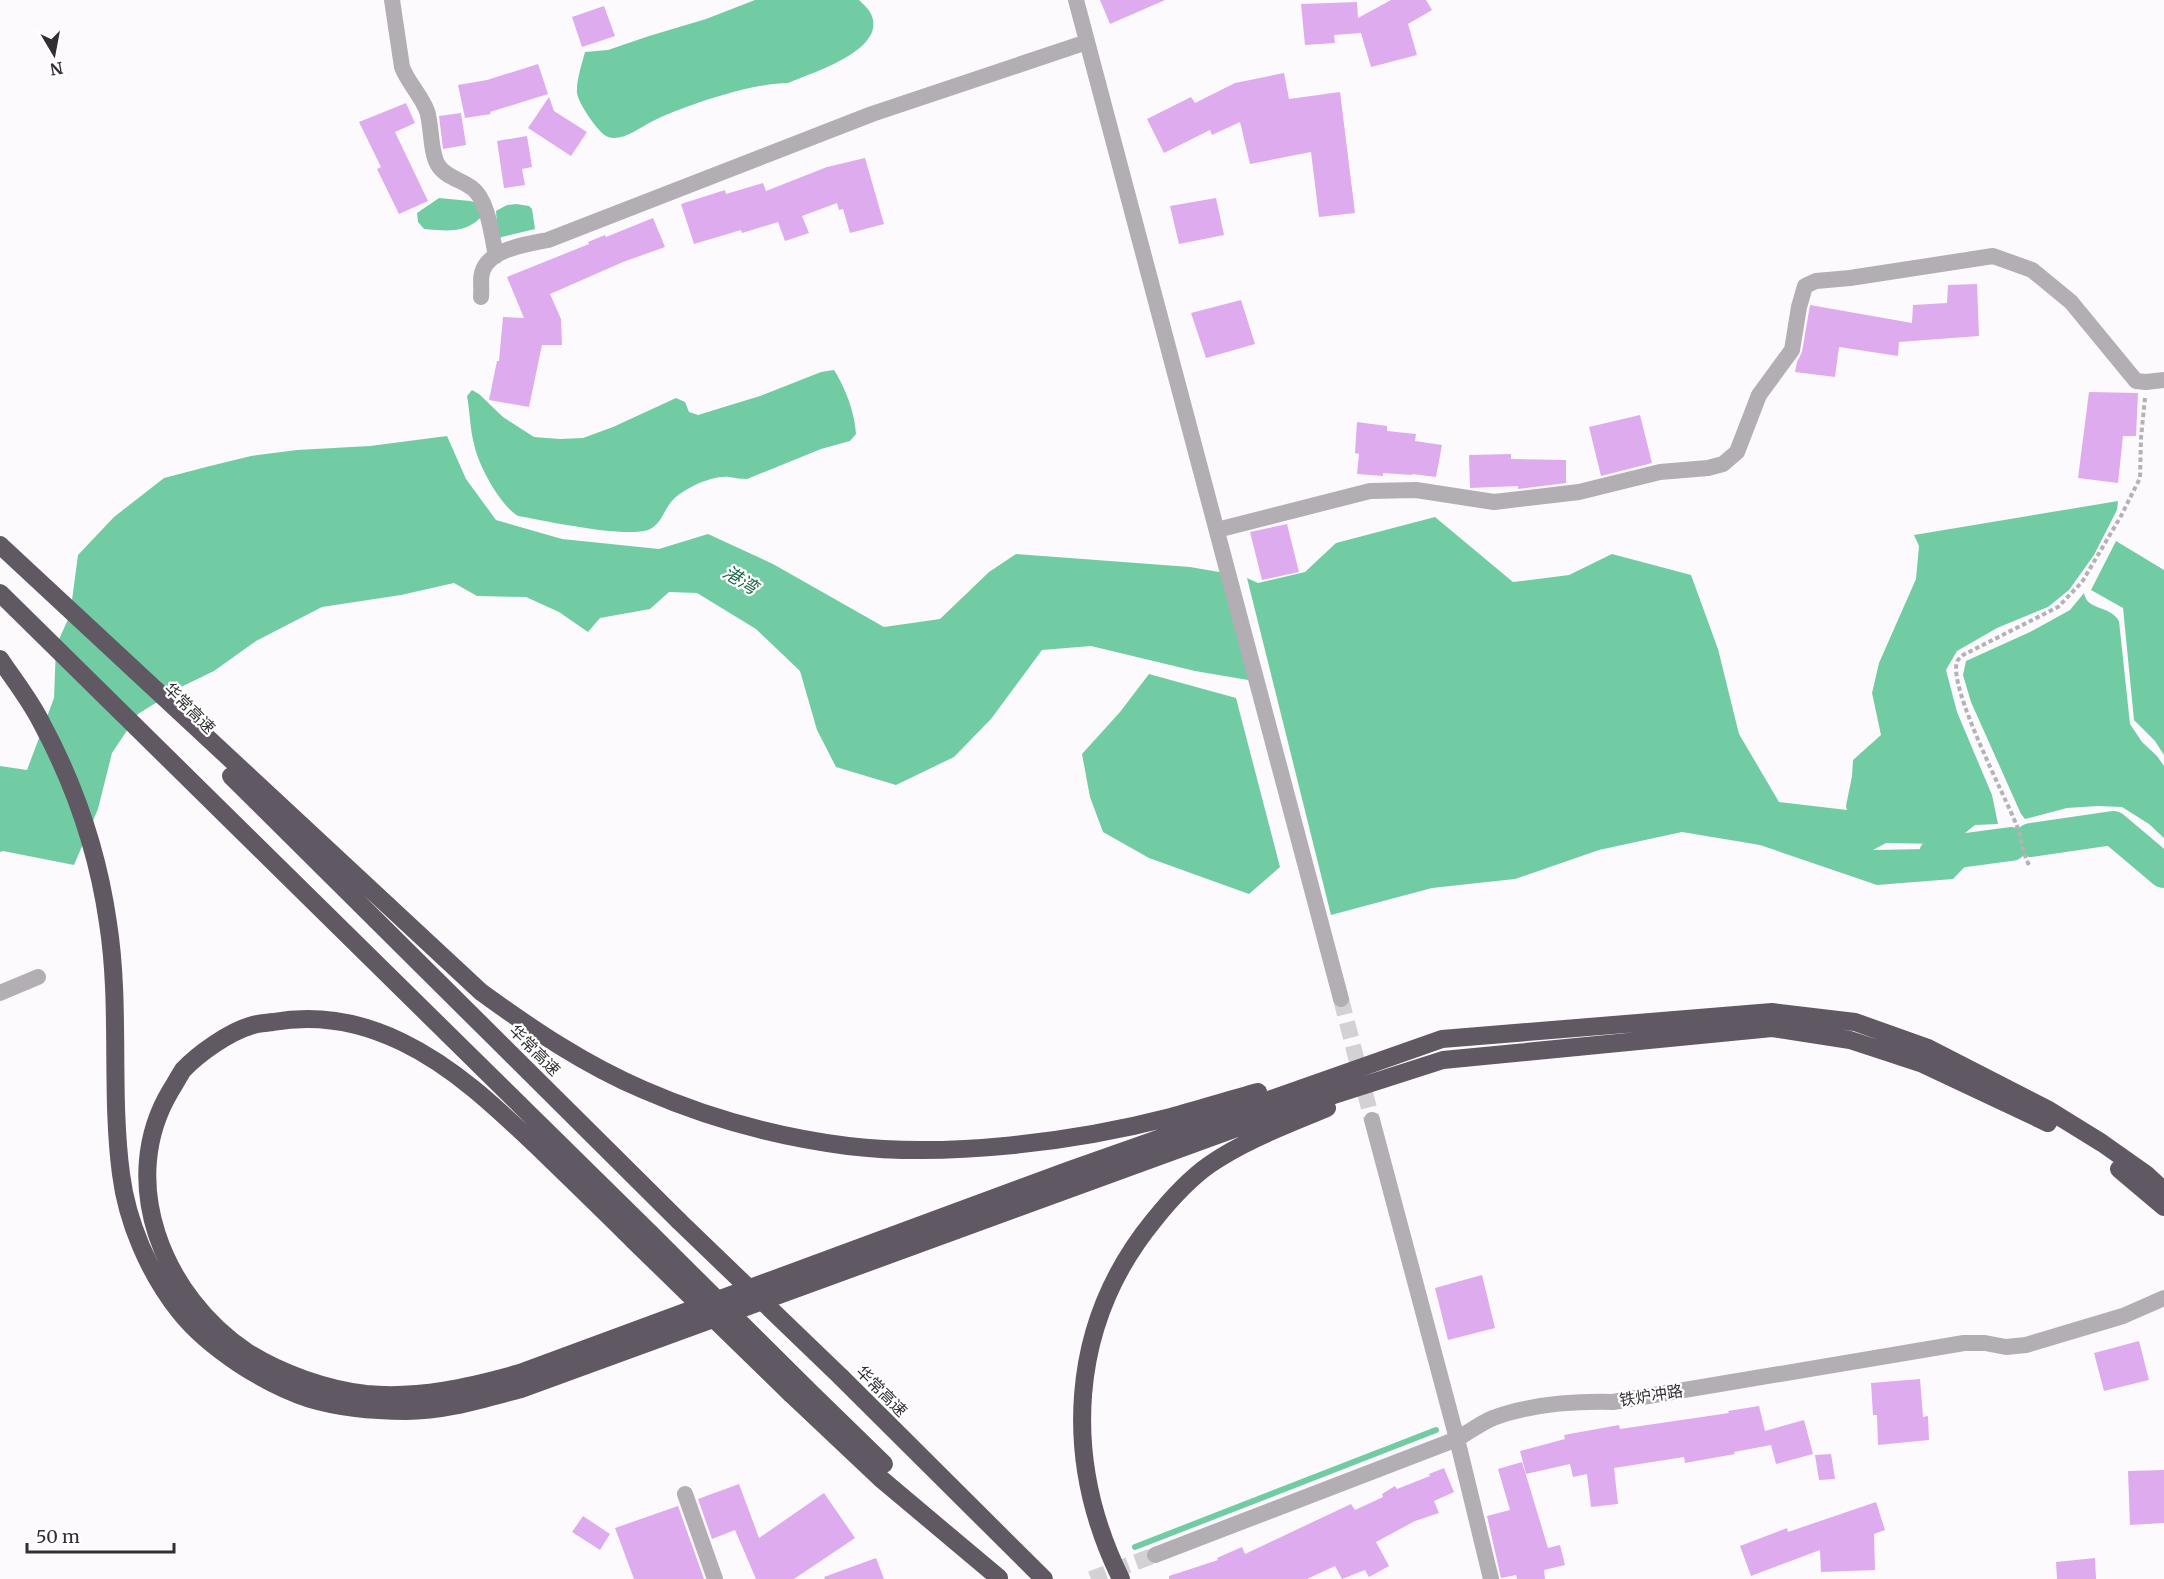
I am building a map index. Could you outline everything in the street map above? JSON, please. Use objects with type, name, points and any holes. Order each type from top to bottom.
[{"type":"highway","points":[[0,546],[481,992],[531,1028],[583,1059],[643,1090],[708,1114],[774,1133],[849,1146],[929,1150],[1012,1145],[1101,1132],[1170,1117],[1442,1039],[1772,1012],[1855,1022],[1928,1048],[2047,1109],[2103,1143],[2146,1174],[2164,1191]]},
{"type":"highway","name":"华常高速","points":[[0,546],[679,1221],[841,1377],[1044,1579]]},
{"type":"highway","points":[[0,593],[798,1391],[880,1478],[999,1579]]},
{"type":"highway","points":[[0,659],[40,720],[76,794],[97,865],[109,925],[121,1176],[133,1225],[152,1271],[179,1312],[216,1347],[258,1376],[311,1399],[360,1409],[408,1411],[463,1405],[521,1389],[1278,1113],[1443,1060],[1772,1028],[1850,1040],[1923,1064],[2043,1120],[2094,1152],[2137,1183],[2164,1207]]},
{"type":"highway","points":[[642,1237],[497,1107],[439,1063],[402,1042],[367,1027],[327,1018],[286,1019],[250,1026],[216,1043],[183,1071],[160,1110],[148,1146],[146,1182],[153,1220],[166,1260],[187,1294],[214,1324],[247,1351],[283,1371],[323,1386],[367,1394],[416,1394],[470,1387],[520,1373],[1059,1174],[1442,1039]]},
{"type":"highway","points":[[1121,1579],[1100,1529],[1087,1482],[1081,1433],[1083,1386],[1093,1333],[1112,1286],[1136,1242],[1171,1199],[1207,1166],[1245,1143],[1443,1060]]},
{"type":"street","points":[[392,0],[402,67],[427,113],[438,165],[448,175],[475,190],[483,200],[496,256]]},
{"type":"street","points":[[1076,0],[1341,999]]},
{"type":"street","points":[[481,297],[482,272],[488,261],[508,249],[548,240],[872,114],[1087,42]]},
{"type":"street","points":[[1217,530],[1370,491],[1416,490],[1494,502],[1579,492],[1660,472],[1708,468],[1723,464],[1737,452],[1759,395],[1792,350],[1805,286],[1816,280],[1850,278],[1993,256],[2032,270],[2071,302],[2136,381],[2164,380]]},
{"type":"street","points":[[0,993],[38,977]]},
{"type":"street","points":[[1371,1120],[1457,1439],[1491,1579]]},
{"type":"street","name":"铁炉冲路","points":[[1155,1555],[1457,1439],[1493,1418],[1542,1406],[1574,1401],[1613,1402],[1964,1343],[1985,1343],[2006,1347],[2026,1345],[2123,1316],[2164,1298]]},
{"type":"street","points":[[685,1494],[715,1579]]},
{"type":"path","points":[[2029,865],[2024,855],[2018,829],[1967,714],[1956,670],[1958,660],[1963,655],[2058,607],[2082,582],[2121,516],[2140,478],[2146,382]]},
{"type":"water","points":[[755,0],[859,0],[870,12],[873,27],[868,39],[858,49],[829,66],[788,83],[737,91],[699,103],[651,122],[619,138],[604,135],[594,124],[577,93],[578,78],[585,52],[608,50],[706,19]]},
{"type":"water","points":[[439,198],[482,204],[484,214],[471,225],[457,230],[424,229],[418,222],[417,213]]},
{"type":"water","points":[[507,205],[529,206],[532,209],[535,229],[498,238],[496,211]]},
{"type":"water","points":[[834,370],[852,409],[856,434],[850,441],[821,449],[747,479],[722,477],[698,484],[676,497],[659,522],[652,528],[637,532],[565,525],[518,516],[511,511],[497,494],[476,453],[467,396],[472,390],[479,394],[503,417],[534,437],[583,438],[676,398],[685,402],[689,412],[698,415],[760,396],[821,372]]},
{"type":"water","name":"港湾","points":[[447,436],[466,479],[496,520],[562,539],[659,549],[708,534],[773,564],[884,627],[940,619],[989,572],[1016,554],[1190,567],[1225,573],[1254,681],[1195,671],[1091,646],[1042,650],[991,719],[954,757],[896,785],[836,767],[817,730],[800,671],[756,629],[697,593],[669,592],[650,609],[600,618],[588,632],[559,612],[526,597],[477,596],[454,583],[401,595],[322,607],[256,641],[214,671],[183,686],[138,714],[112,753],[98,809],[74,865],[0,852],[0,766],[27,770],[54,698],[56,646],[70,615],[78,555],[114,517],[164,478],[251,456],[297,450],[370,446]]},
{"type":"water","points":[[2118,501],[2117,510],[2094,555],[2069,590],[2048,607],[1997,628],[1957,651],[1946,670],[1957,712],[1992,795],[1998,824],[1975,825],[1959,838],[1943,844],[1886,843],[1873,850],[1983,848],[1953,879],[1877,885],[1760,845],[1682,832],[1599,850],[1515,879],[1432,888],[1331,915],[1247,578],[1258,583],[1305,572],[1336,543],[1435,517],[1513,582],[1569,575],[1612,554],[1691,575],[1718,649],[1739,734],[1779,802],[1847,810],[1853,760],[1881,735],[1872,693],[1879,663],[1916,579],[1919,546],[1914,535]]},
{"type":"water","points":[[2116,541],[2164,570],[2164,755],[2155,741],[2134,720],[2123,608],[2091,590]]},
{"type":"water","points":[[2084,593],[2089,603],[2110,612],[2119,621],[2130,724],[2142,742],[2164,766],[2164,838],[2149,824],[2122,807],[2067,808],[2025,819],[1971,702],[1963,675],[1966,661],[2030,632],[2070,610]]},
{"type":"water","points":[[1149,674],[1236,698],[1280,867],[1249,894],[1149,858],[1103,832],[1090,797],[1082,754],[1120,712]]},
{"type":"building","points":[[1100,0],[1165,0],[1110,24]]},
{"type":"building","points":[[1391,0],[1426,0],[1432,10],[1408,24],[1417,55],[1371,67],[1361,33],[1334,35],[1335,43],[1305,45],[1301,4],[1357,2],[1358,18]]},
{"type":"building","points":[[604,6],[615,36],[582,47],[572,17]]},
{"type":"building","points":[[538,64],[548,94],[490,112],[491,114],[465,118],[458,85],[487,80]]},
{"type":"building","points":[[1284,73],[1289,99],[1340,92],[1355,213],[1319,217],[1311,152],[1250,164],[1240,122],[1212,135],[1210,130],[1164,153],[1147,119],[1191,97],[1195,103],[1235,83]]},
{"type":"building","points":[[549,97],[554,111],[587,132],[571,156],[528,128]]},
{"type":"building","points":[[406,103],[415,123],[395,132],[428,201],[399,214],[377,169],[381,167],[359,122]]},
{"type":"building","points":[[461,113],[466,145],[443,149],[439,116]]},
{"type":"building","points":[[527,136],[532,167],[522,169],[525,185],[504,188],[497,141]]},
{"type":"building","points":[[865,158],[884,224],[850,233],[843,209],[839,210],[837,203],[802,216],[809,233],[785,241],[778,222],[694,244],[681,204],[725,190],[726,194],[763,183],[766,191],[827,167]]},
{"type":"building","points":[[1216,198],[1224,235],[1179,244],[1170,206]]},
{"type":"building","points":[[653,218],[665,247],[623,262],[550,294],[561,319],[562,345],[542,345],[529,407],[489,400],[497,361],[499,361],[503,317],[524,318],[507,277],[589,244],[588,242],[605,235],[606,237]]},
{"type":"building","points":[[1977,284],[1979,336],[1899,342],[1898,356],[1839,347],[1835,377],[1795,372],[1802,352],[1810,305],[1912,323],[1913,305],[1947,303],[1948,285]]},
{"type":"building","points":[[1241,300],[1255,344],[1206,358],[1191,313]]},
{"type":"building","points":[[2089,392],[2138,393],[2136,436],[2123,436],[2118,483],[2078,478]]},
{"type":"building","points":[[1640,415],[1652,463],[1601,476],[1589,427]]},
{"type":"building","points":[[1357,422],[1387,426],[1387,431],[1416,434],[1415,441],[1442,445],[1436,477],[1412,474],[1383,473],[1383,476],[1357,474],[1359,454],[1355,453]]},
{"type":"building","points":[[1511,454],[1511,459],[1566,460],[1566,483],[1518,489],[1518,486],[1470,488],[1469,455]]},
{"type":"building","points":[[1287,524],[1299,572],[1262,580],[1250,532]]},
{"type":"building","points":[[1482,1275],[1495,1328],[1448,1340],[1435,1288]]},
{"type":"building","points":[[2139,1341],[2149,1380],[2104,1391],[2094,1353]]},
{"type":"building","points":[[1920,1379],[1923,1417],[1928,1416],[1929,1440],[1878,1445],[1877,1415],[1873,1415],[1871,1383]]},
{"type":"building","points":[[1759,1406],[1765,1431],[1804,1420],[1813,1454],[1776,1464],[1771,1445],[1685,1463],[1684,1457],[1614,1468],[1618,1504],[1591,1507],[1587,1474],[1573,1477],[1570,1464],[1526,1474],[1520,1451],[1565,1439],[1564,1435],[1619,1425],[1620,1429],[1729,1413],[1728,1411]]},
{"type":"building","points":[[1831,1454],[1835,1479],[1819,1480],[1815,1455]]},
{"type":"building","points":[[1522,1462],[1548,1548],[1560,1545],[1565,1565],[1544,1570],[1545,1579],[1517,1579],[1516,1575],[1501,1578],[1487,1516],[1510,1510],[1498,1469]]},
{"type":"building","points":[[1444,1468],[1454,1492],[1434,1501],[1439,1513],[1415,1521],[1376,1542],[1389,1566],[1369,1577],[1365,1570],[1342,1579],[1335,1566],[1307,1579],[1169,1579],[1169,1576],[1218,1560],[1217,1558],[1242,1547],[1245,1554],[1351,1504],[1355,1510],[1383,1497],[1382,1494],[1395,1486],[1397,1489]]},
{"type":"building","points":[[2164,1470],[2164,1523],[2130,1525],[2128,1471]]},
{"type":"building","points":[[739,1484],[759,1538],[824,1493],[855,1538],[794,1579],[756,1579],[735,1530],[712,1539],[698,1499]]},
{"type":"building","points":[[1876,1502],[1885,1530],[1874,1534],[1875,1570],[1821,1572],[1820,1550],[1751,1576],[1740,1546],[1787,1528],[1788,1532]]},
{"type":"building","points":[[678,1506],[704,1579],[634,1579],[615,1528]]},
{"type":"building","points":[[583,1516],[610,1534],[600,1550],[572,1532]]},
{"type":"building","points":[[876,1558],[884,1579],[825,1579],[824,1577]]},
{"type":"building","points":[[2095,1558],[2096,1579],[2057,1579],[2056,1562]]},
{"type":"waterway","points":[[2031,840],[2113,828],[2164,871]]},
{"type":"waterway","points":[[1936,854],[2011,844]]},
{"type":"waterway","points":[[1135,1547],[1436,1430]]},
{"type":"tunnel","points":[[1341,999],[1372,1120]]},
{"type":"tunnel","points":[[1091,1579],[1155,1555]]}]
